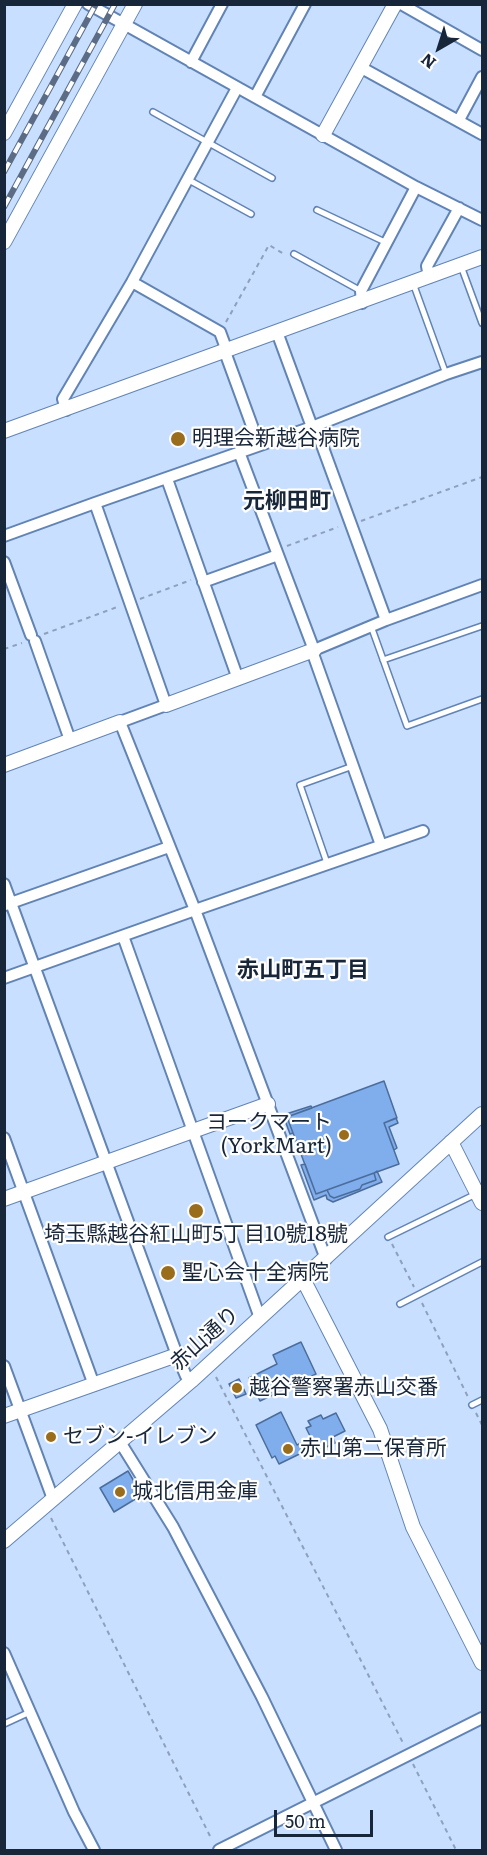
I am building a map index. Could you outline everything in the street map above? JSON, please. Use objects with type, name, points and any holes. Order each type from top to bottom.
[{"type":"street","points":[[4,133],[75,4]]},
{"type":"street","points":[[88,4],[416,187],[483,220]]},
{"type":"street","points":[[4,242],[135,4]]},
{"type":"street","points":[[191,62],[222,4]]},
{"type":"street","points":[[255,97],[305,4]]},
{"type":"street","points":[[323,135],[394,4]]},
{"type":"street","points":[[401,4],[483,50]]},
{"type":"street","points":[[360,67],[483,134]]},
{"type":"street","points":[[459,120],[483,77]]},
{"type":"street","points":[[66,410],[63,399],[132,282],[237,87]]},
{"type":"street","points":[[362,297],[416,187]]},
{"type":"street","points":[[429,277],[427,266],[459,208]]},
{"type":"street","points":[[4,431],[277,332],[362,297],[413,283],[483,258]]},
{"type":"street","points":[[132,282],[220,332],[259,445]]},
{"type":"street","points":[[277,332],[386,620]]},
{"type":"street","points":[[4,536],[239,453],[483,362]]},
{"type":"street","points":[[239,453],[313,651],[381,845]]},
{"type":"street","points":[[166,478],[238,679]]},
{"type":"street","points":[[95,504],[166,705]]},
{"type":"street","points":[[203,579],[277,552]]},
{"type":"street","points":[[4,562],[70,740]]},
{"type":"street","points":[[4,765],[313,651],[386,620],[483,585]]},
{"type":"street","points":[[120,722],[195,909],[326,1258]]},
{"type":"street","points":[[4,978],[195,909],[423,831]]},
{"type":"street","points":[[8,904],[169,847]]},
{"type":"street","points":[[4,884],[8,904],[36,968],[177,1355],[191,1382]]},
{"type":"street","points":[[123,936],[261,1318]]},
{"type":"street","points":[[4,1198],[268,1104]]},
{"type":"street","name":"赤山通り","points":[[4,1541],[191,1382],[483,1114]]},
{"type":"street","points":[[4,1138],[94,1385]]},
{"type":"street","points":[[451,1142],[480,1198]]},
{"type":"street","points":[[303,1279],[380,1429],[413,1527],[483,1663]]},
{"type":"street","points":[[4,1416],[177,1355]]},
{"type":"street","points":[[4,1366],[21,1410],[49,1503]]},
{"type":"street","points":[[120,1442],[173,1527],[262,1697],[336,1851]]},
{"type":"street","points":[[4,1653],[74,1812],[94,1851]]},
{"type":"street","points":[[217,1848],[483,1718]]},
{"type":"lane","points":[[153,112],[272,178]]},
{"type":"lane","points":[[187,179],[251,214]]},
{"type":"lane","points":[[317,210],[387,243]]},
{"type":"lane","points":[[294,254],[362,297]]},
{"type":"lane","points":[[460,266],[483,324]]},
{"type":"lane","points":[[413,283],[446,374]]},
{"type":"lane","points":[[371,626],[407,726],[483,699]]},
{"type":"lane","points":[[383,660],[483,626]]},
{"type":"lane","points":[[327,863],[300,785],[353,766]]},
{"type":"lane","points":[[388,1237],[480,1198]]},
{"type":"lane","points":[[400,1304],[483,1263]]},
{"type":"lane","points":[[472,1405],[483,1400]]},
{"type":"lane","points":[[4,1724],[30,1712]]},
{"type":"path","points":[[220,332],[269,245],[292,258],[294,254]]},
{"type":"path","points":[[277,552],[483,477]]},
{"type":"path","points":[[4,649],[203,579]]},
{"type":"path","points":[[388,1237],[483,1425]]},
{"type":"path","points":[[215,1375],[456,1851]]},
{"type":"path","points":[[49,1503],[217,1848]]},
{"type":"building","points":[[384,1081],[397,1118],[384,1123],[399,1164],[316,1194],[287,1117]]},
{"type":"building","points":[[311,1106],[312,1108],[287,1117],[293,1133],[290,1134],[283,1115]]},
{"type":"building","points":[[396,1118],[398,1123],[389,1127],[397,1148],[394,1150],[384,1123]]},
{"type":"building","points":[[305,1164],[316,1194],[327,1190],[334,1198],[360,1189],[362,1185],[376,1180],[374,1173],[377,1171],[382,1182],[333,1202],[327,1199],[326,1195],[314,1200],[301,1165]]},
{"type":"building","points":[[374,1173],[376,1180],[362,1185],[360,1189],[334,1198],[327,1190]]},
{"type":"building","points":[[301,1342],[316,1374],[260,1401],[249,1378],[277,1364],[273,1355]]},
{"type":"building","points":[[239,1379],[246,1394],[236,1398],[229,1384]]},
{"type":"building","points":[[281,1412],[297,1445],[311,1438],[306,1428],[311,1426],[308,1421],[321,1415],[323,1419],[336,1413],[345,1431],[333,1437],[335,1443],[322,1449],[320,1444],[279,1464],[275,1456],[272,1458],[256,1425]]},
{"type":"building","points":[[128,1471],[142,1495],[114,1512],[100,1488]]},
{"type":"railway","points":[[4,172],[96,4]]},
{"type":"railway","points":[[4,207],[115,4]]},
{"type":"place","name":"明理会新越谷病院","points":[[178,439]]},
{"type":"place","name":"ヨークマート (YorkMart)","points":[[344,1135]]},
{"type":"place","name":"埼玉縣越谷紅山町5丁目10號18號","points":[[196,1211]]},
{"type":"place","name":"聖心会十全病院","points":[[168,1273]]},
{"type":"place","name":"越谷警察署赤山交番","points":[[237,1388]]},
{"type":"place","name":"セブン-イレブン","points":[[51,1437]]},
{"type":"place","name":"赤山第二保育所","points":[[288,1449]]},
{"type":"place","name":"城北信用金庫","points":[[120,1492]]},
{"type":"district","name":"元柳田町","points":[[287,502]]},
{"type":"district","name":"赤山町五丁目","points":[[303,971]]}]
